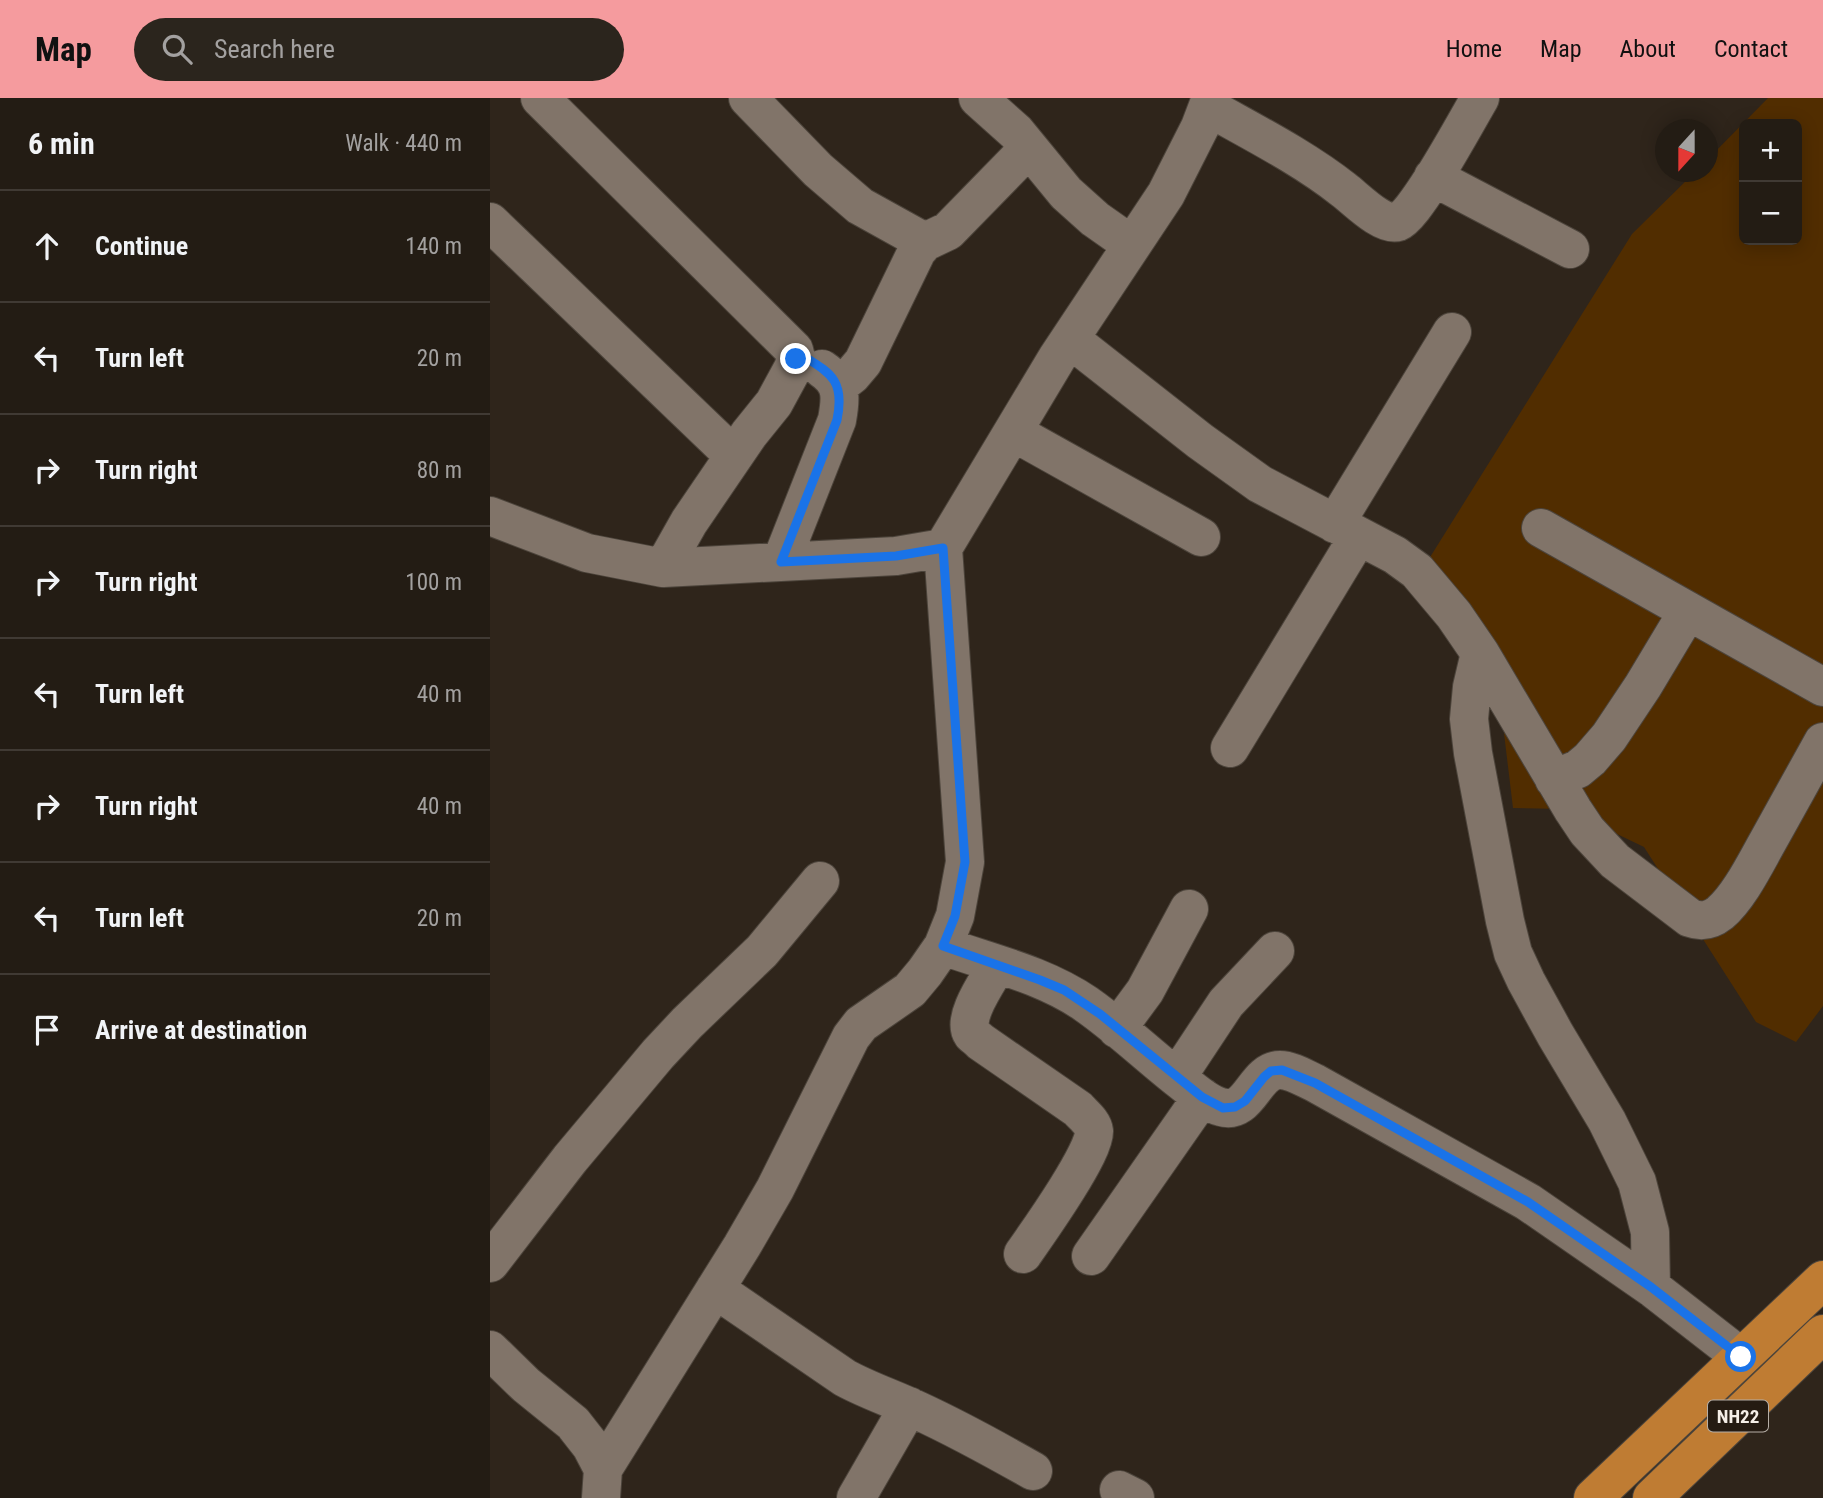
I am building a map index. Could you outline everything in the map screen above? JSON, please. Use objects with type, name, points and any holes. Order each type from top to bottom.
[{"type":"highway","name":"NH22","points":[[1593,1498],[1823,1280]]},
{"type":"highway","name":"NH22","points":[[1652,1498],[1821,1338]]},
{"type":"street","points":[[540,98],[794,350],[827,373],[838,386],[841,402],[837,420],[781,562]]},
{"type":"street","points":[[748,98],[818,170],[860,206],[925,242]]},
{"type":"street","points":[[978,98],[1016,132],[1066,193],[1095,219],[1132,245]]},
{"type":"street","points":[[602,1483],[775,1189],[851,1037],[861,1024],[910,989],[943,946],[955,916],[965,862],[943,548],[1069,339],[1166,194],[1210,102],[1309,165],[1382,220],[1391,223],[1399,221],[1411,211],[1480,98]]},
{"type":"street","points":[[838,386],[863,362],[911,262],[925,242],[948,231],[1029,148]]},
{"type":"street","points":[[1433,177],[1570,249]]},
{"type":"street","points":[[490,222],[734,456]]},
{"type":"street","points":[[1230,748],[1452,332]]},
{"type":"street","points":[[1069,339],[1260,484],[1395,555],[1417,571],[1454,615],[1480,653],[1587,831],[1615,861],[1690,918],[1707,921],[1720,913],[1735,895],[1823,742]]},
{"type":"street","points":[[663,568],[689,522],[774,402],[793,368],[796,359],[794,350]]},
{"type":"street","points":[[1013,432],[1201,537]]},
{"type":"street","points":[[490,516],[587,553],[663,568],[896,556],[943,548]]},
{"type":"street","points":[[1541,528],[1823,687]]},
{"type":"street","points":[[1554,779],[1578,769],[1609,737],[1688,611]]},
{"type":"street","points":[[1480,653],[1472,687],[1469,719],[1502,908],[1513,953],[1555,1034],[1607,1121],[1637,1182],[1650,1232],[1651,1287]]},
{"type":"street","points":[[490,1263],[570,1159],[659,1054],[687,1023],[762,951],[820,881]]},
{"type":"street","points":[[1118,1029],[1145,991],[1189,909]]},
{"type":"street","points":[[943,946],[1064,990],[1100,1014],[1189,1087],[1223,1108],[1235,1107],[1245,1101],[1271,1071],[1282,1070],[1315,1083],[1528,1202],[1651,1287],[1741,1357]]},
{"type":"street","points":[[1091,1256],[1189,1087],[1226,1003],[1275,951]]},
{"type":"street","points":[[997,965],[971,1013],[971,1033],[1078,1109],[1094,1131],[1091,1143],[1073,1178],[1023,1254]]},
{"type":"street","points":[[715,1289],[845,1378],[866,1390],[952,1426],[1033,1471]]},
{"type":"street","points":[[490,1350],[526,1385],[573,1423],[591,1446],[602,1483]]},
{"type":"street","points":[[856,1498],[909,1406]]},
{"type":"shaded area","points":[[1768,98],[1823,98],[1823,1006],[1796,1042],[1756,1022],[1644,847],[1565,809],[1513,808],[1493,642],[1427,562],[1632,234],[1685,182],[1718,182],[1718,149],[1739,127],[1739,245],[1802,245],[1802,119],[1747,119]]},
{"type":"route","points":[[796,359],[794,350],[827,373],[838,386],[841,402],[837,420],[781,562],[896,556],[943,548],[965,862],[955,916],[943,946],[1064,990],[1100,1014],[1202,1097],[1223,1108],[1235,1107],[1245,1101],[1271,1071],[1282,1070],[1315,1083],[1528,1202],[1651,1287],[1741,1357]]}]
